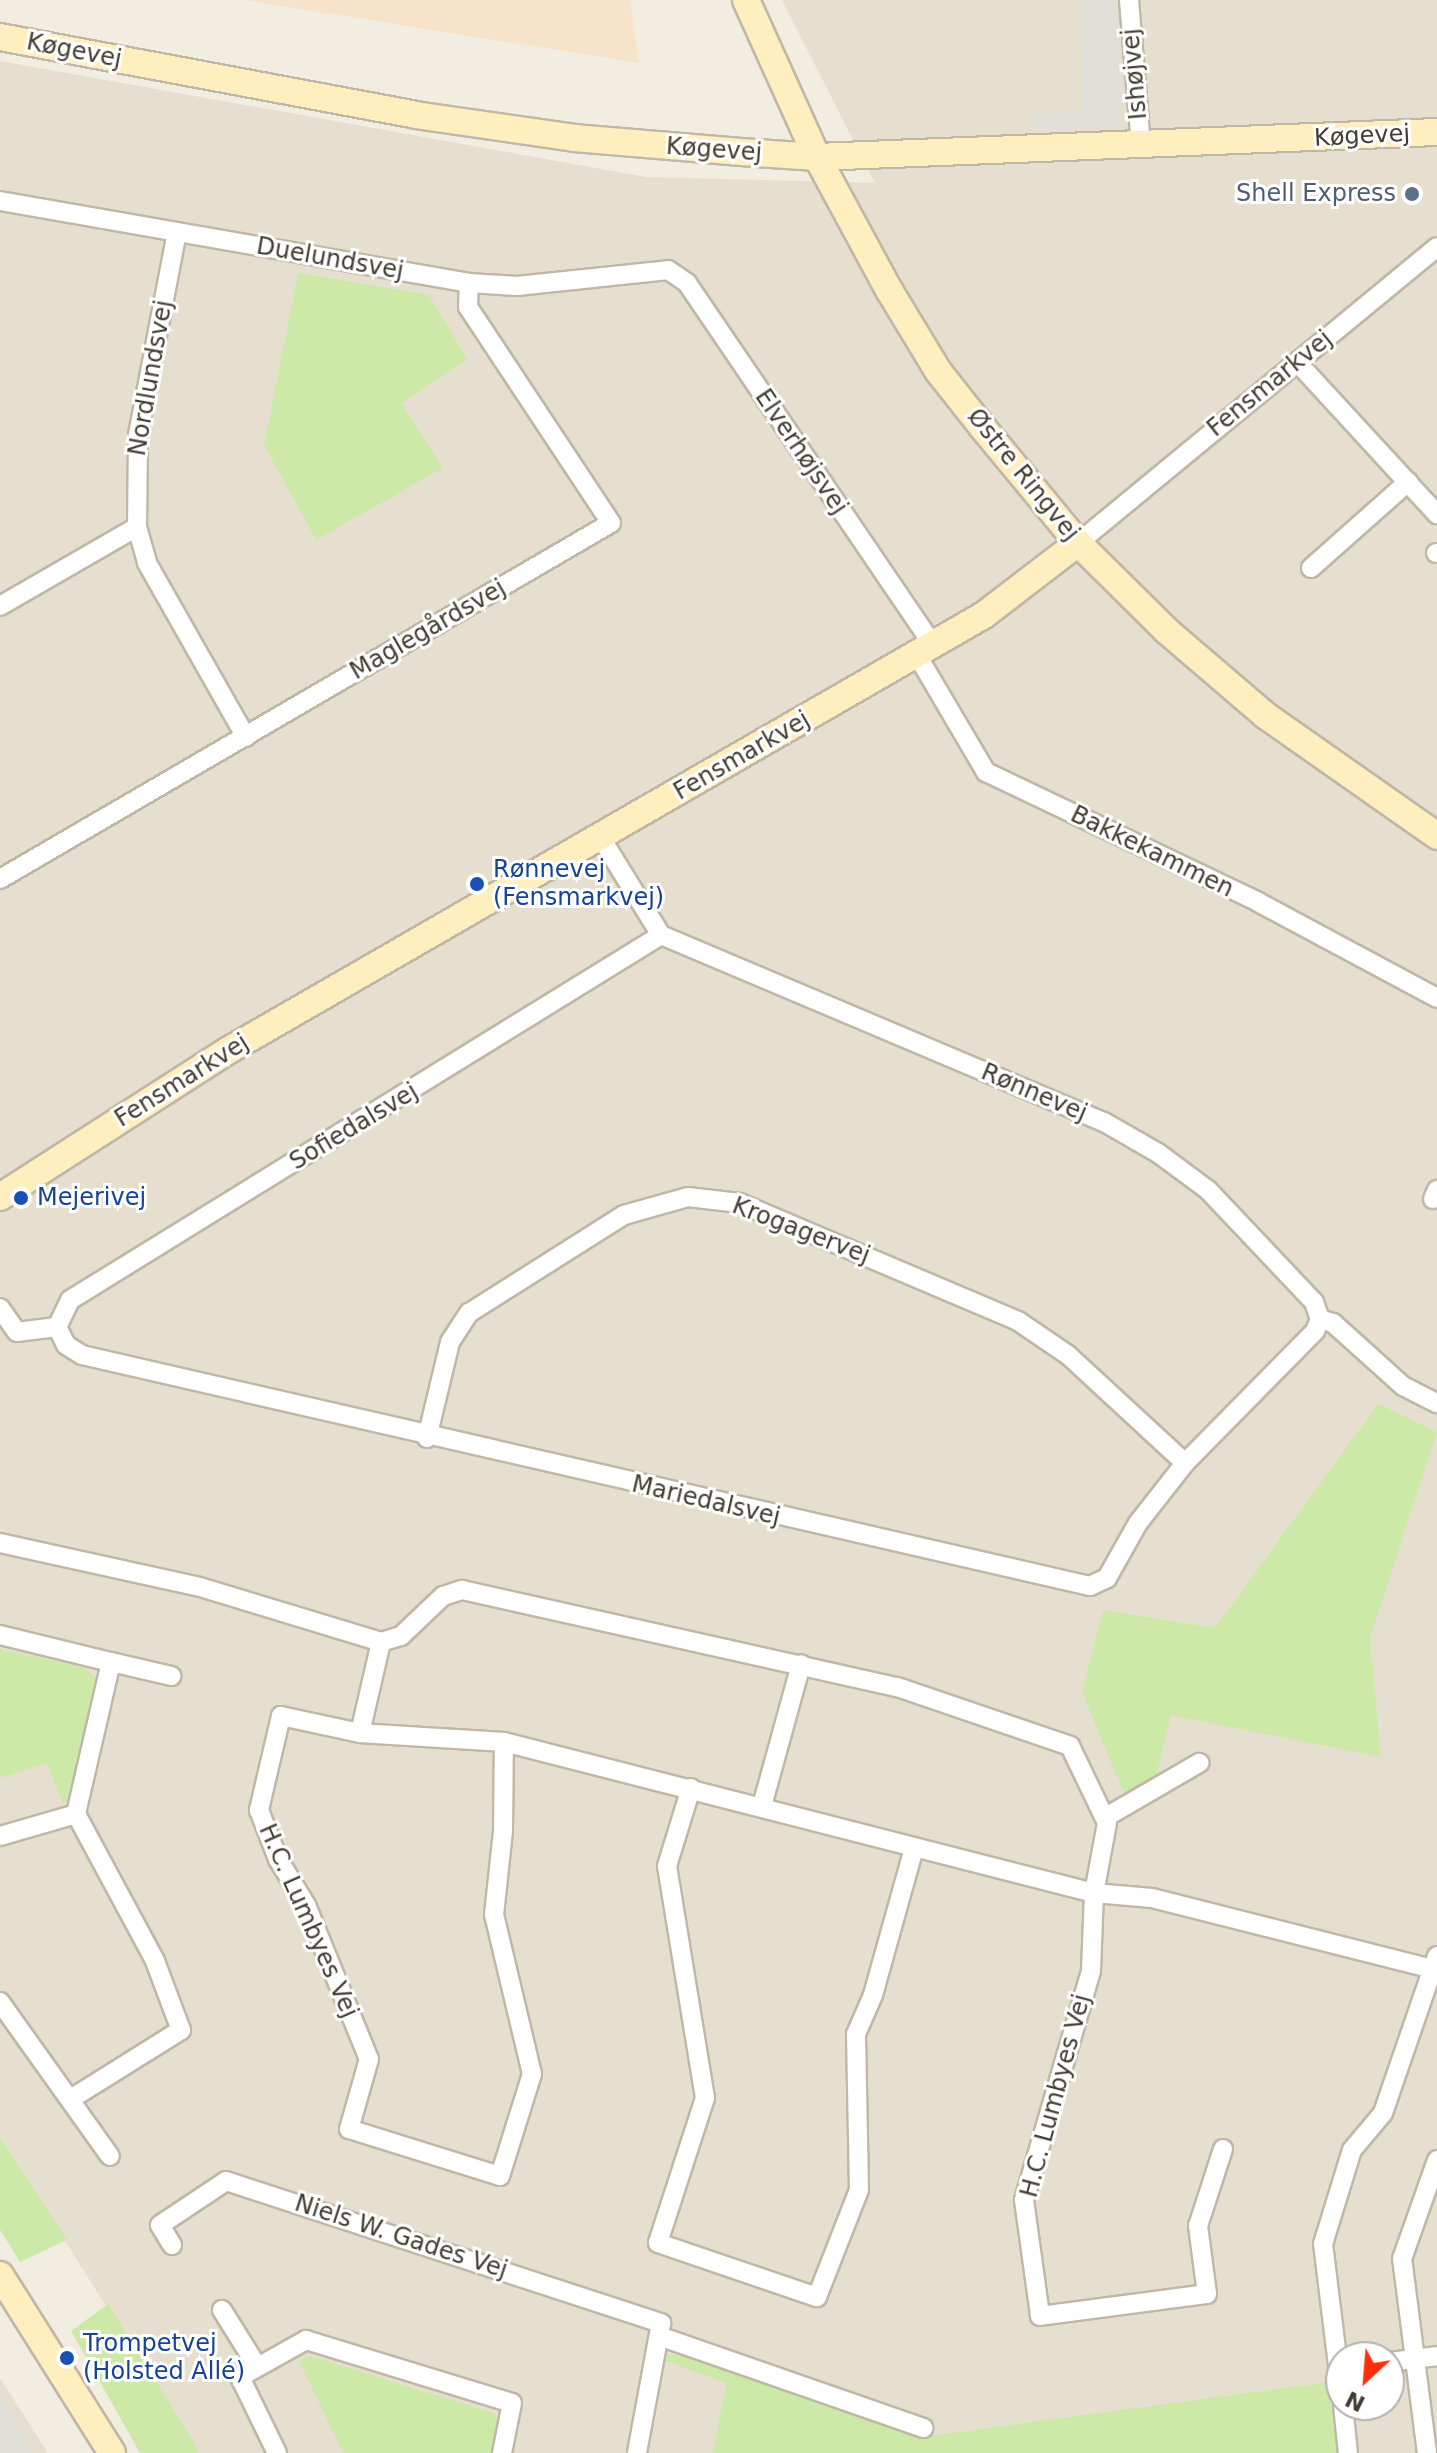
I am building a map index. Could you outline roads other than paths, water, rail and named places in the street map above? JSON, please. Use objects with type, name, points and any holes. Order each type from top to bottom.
[{"type":"street","name":"Østre Ringvej","points":[[746,0],[817,157],[938,371],[1078,543],[1167,631],[1265,715],[1437,836]]},
{"type":"street","name":"Ishøjvej","points":[[1129,0],[1141,147]]},
{"type":"street","name":"Køgevej","points":[[0,37],[415,115],[559,136],[817,157],[1141,147],[1437,132]]},
{"type":"street","name":"Duelundsvej","points":[[0,201],[469,283],[517,286],[661,269]]},
{"type":"street","name":"Nordlundsvej","points":[[177,232],[138,435],[137,527],[147,563],[246,737]]},
{"type":"street","name":"Fensmarkvej","points":[[0,1197],[229,1050],[984,615],[1078,543],[1437,247]]},
{"type":"street","name":"Elverhøjsvej","points":[[661,269],[687,283],[925,650]]},
{"type":"street","name":"Maglegårdsvej","points":[[0,879],[611,523],[468,307],[469,283]]},
{"type":"street","points":[[1297,362],[1437,514]]},
{"type":"street","points":[[1311,568],[1408,482]]},
{"type":"street","points":[[0,606],[137,527]]},
{"type":"street","name":"Bakkekammen","points":[[925,650],[986,772],[1258,902],[1437,998]]},
{"type":"street","points":[[601,838],[661,935]]},
{"type":"street","name":"Rønnevej","points":[[661,935],[1104,1122],[1158,1153],[1208,1190],[1314,1302],[1320,1319],[1333,1323],[1403,1386],[1437,1403]]},
{"type":"street","name":"Sofiedalsvej","points":[[57,1327],[70,1300],[661,935]]},
{"type":"street","name":"Krogagervej","points":[[427,1438],[450,1342],[473,1309],[624,1215],[688,1197],[740,1203],[1018,1321],[1068,1355],[1185,1463]]},
{"type":"street","points":[[0,1308],[17,1332],[57,1327]]},
{"type":"street","name":"Mariedalsvej","points":[[57,1327],[66,1345],[82,1355],[427,1438],[1090,1586],[1107,1578],[1138,1523],[1185,1463],[1315,1331],[1320,1319]]},
{"type":"street","points":[[0,1543],[200,1587],[381,1642],[401,1636],[443,1596],[462,1590],[897,1687],[1070,1746],[1106,1817],[1199,1763]]},
{"type":"street","points":[[0,1635],[171,1676]]},
{"type":"street","points":[[360,1733],[381,1642]]},
{"type":"street","points":[[72,2098],[181,2030],[155,1961],[76,1814],[111,1662]]},
{"type":"street","points":[[762,1806],[801,1664]]},
{"type":"street","name":"H.C. Lumbyes Vej","points":[[504,1742],[503,1831],[494,1915],[532,2074],[500,2176],[349,2129],[369,2059],[306,1905],[278,1859],[259,1810],[281,1716],[360,1733],[504,1742],[1094,1893],[1152,1898],[1435,1968]]},
{"type":"street","points":[[691,1788],[667,1866],[705,2098],[658,2243],[817,2297],[859,2190],[856,2034],[873,1995],[914,1848]]},
{"type":"street","points":[[0,1836],[76,1814]]},
{"type":"street","name":"H.C. Lumbyes Vej","points":[[1106,1817],[1094,1893],[1091,1971],[1024,2200],[1040,2316],[1207,2294],[1198,2226],[1223,2149]]},
{"type":"street","points":[[1336,2341],[1323,2244],[1352,2150],[1383,2113],[1435,1968]]},
{"type":"street","points":[[0,2002],[72,2098],[110,2156]]},
{"type":"street","points":[[1427,2453],[1402,2259],[1437,2160]]},
{"type":"street","name":"Niels W. Gades Vej","points":[[172,2245],[160,2225],[226,2181],[661,2323],[659,2336],[923,2428]]},
{"type":"street","points":[[0,2275],[112,2453]]},
{"type":"street","points":[[222,2310],[257,2366]]},
{"type":"street","points":[[637,2453],[659,2336]]},
{"type":"street","points":[[277,2453],[240,2377],[306,2340],[512,2403],[502,2453]]},
{"type":"street","points":[[1405,2360],[1437,2356]]},
{"type":"street","points":[[1345,2421],[1348,2453]]},
{"type":"place","name":"Shell Express","points":[[1412,194]]},
{"type":"place","name":"Rønnevej (Fensmarkvej)","points":[[477,884]]},
{"type":"place","name":"Mejerivej","points":[[21,1198]]},
{"type":"place","name":"Trompetvej (Holsted Allé)","points":[[67,2358]]}]
